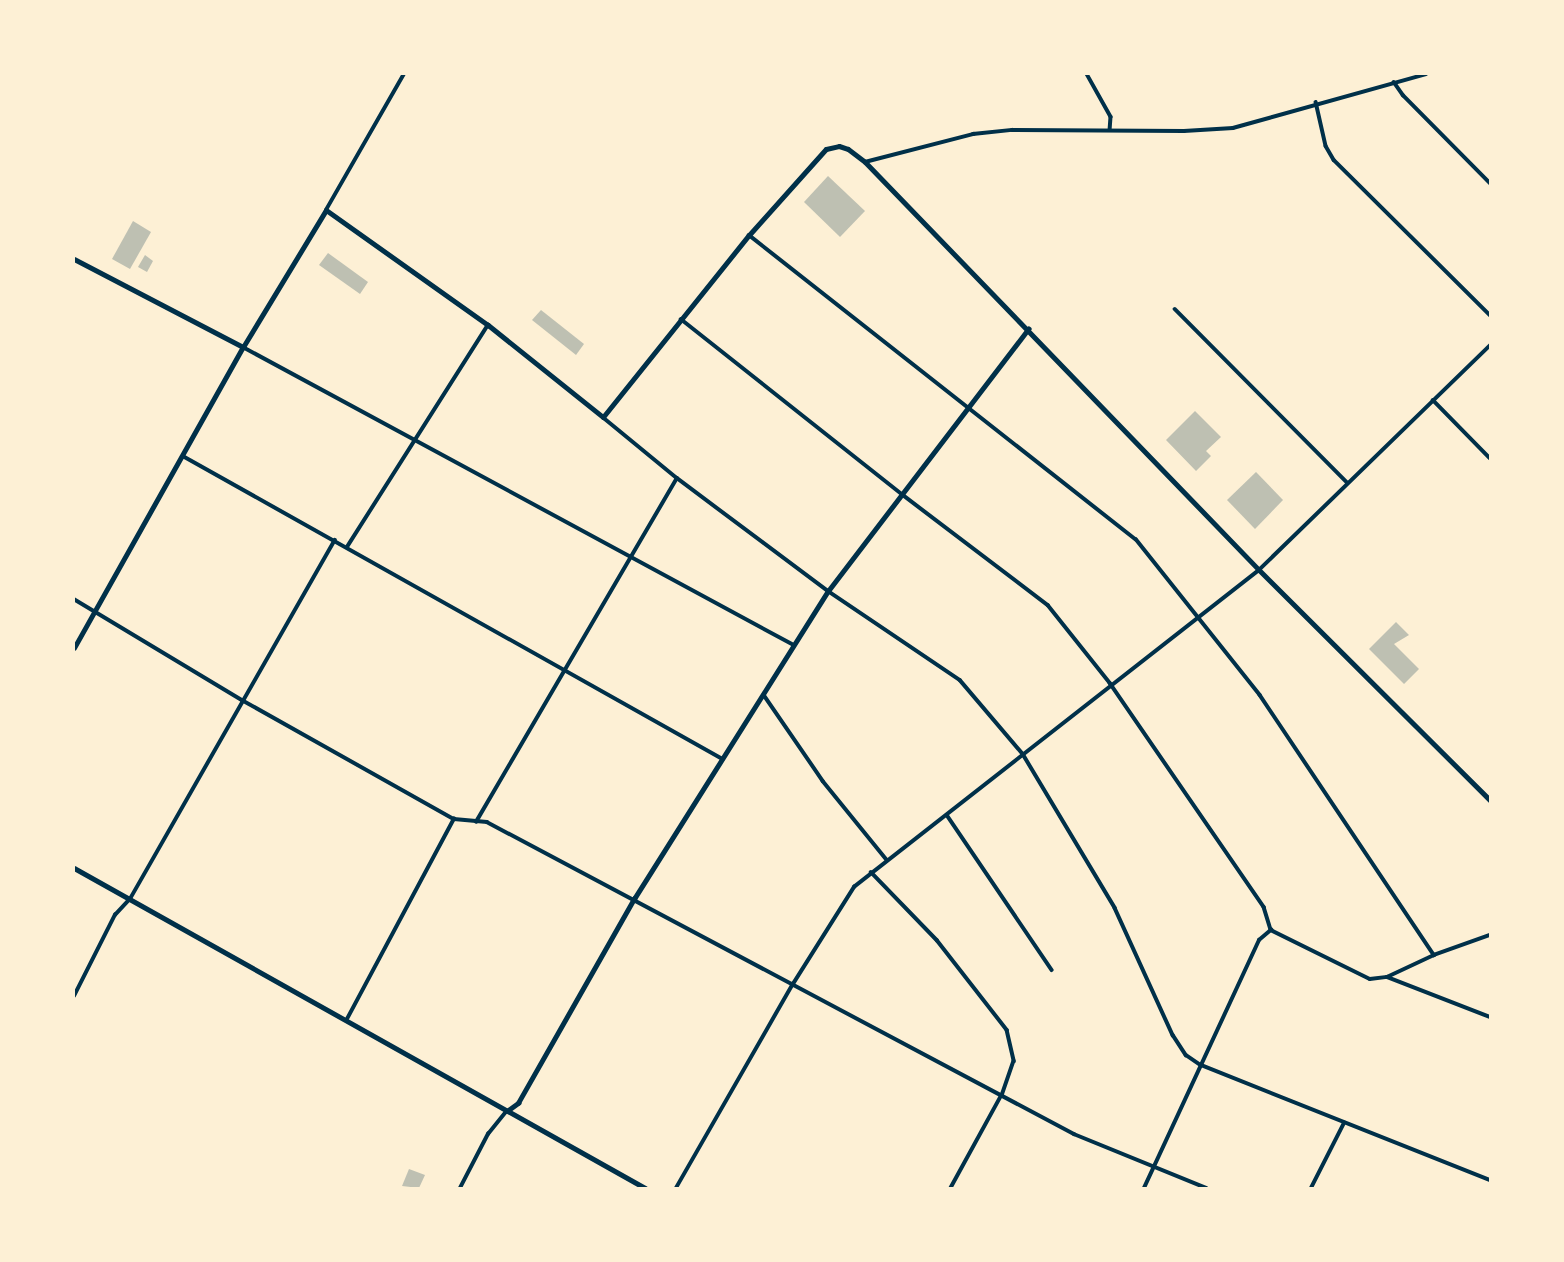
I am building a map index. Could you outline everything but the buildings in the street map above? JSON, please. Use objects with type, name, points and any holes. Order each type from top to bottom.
[{"type":"main road","points":[[74,258],[243,347],[326,210],[488,325],[603,417],[749,235],[826,149],[833,146],[848,149],[864,162],[1028,329],[1259,570],[1490,800]]},
{"type":"main road","points":[[74,868],[645,1188]]},
{"type":"street","points":[[326,210],[403,74]]},
{"type":"street","points":[[1087,74],[1111,117],[1110,130]]},
{"type":"street","points":[[864,162],[973,134],[1012,130],[1184,131],[1233,128],[1316,102],[1426,74]]},
{"type":"street","points":[[1394,82],[1403,95],[1490,183]]},
{"type":"street","points":[[1316,102],[1326,146],[1334,160],[1490,315]]},
{"type":"street","points":[[749,235],[1136,539],[1260,695],[1434,955]]},
{"type":"street","points":[[1175,309],[1348,483]]},
{"type":"street","points":[[681,319],[1048,605],[1110,683],[1264,907],[1271,930],[1370,979],[1387,977],[1434,955],[1490,935]]},
{"type":"street","points":[[347,547],[488,325]]},
{"type":"street","points":[[460,1188],[488,1134],[506,1112],[518,1103],[634,899],[828,591],[904,495],[1028,329]]},
{"type":"street","points":[[676,1188],[793,984],[854,887],[1014,764],[1110,683],[1259,570],[1490,345]]},
{"type":"street","points":[[74,648],[243,347],[794,645]]},
{"type":"street","points":[[1433,400],[1490,458]]},
{"type":"street","points":[[603,417],[677,478],[828,591],[960,680],[1023,754],[1115,908],[1173,1035],[1186,1055],[1201,1065],[1344,1124],[1490,1180]]},
{"type":"street","points":[[183,456],[723,759]]},
{"type":"street","points":[[476,822],[677,478]]},
{"type":"street","points":[[74,996],[116,915],[130,899],[335,540]]},
{"type":"street","points":[[74,599],[242,700],[454,819],[487,822],[1074,1134],[1206,1188]]},
{"type":"street","points":[[764,695],[823,781],[887,860]]},
{"type":"street","points":[[947,815],[1052,970]]},
{"type":"street","points":[[346,1019],[454,819]]},
{"type":"street","points":[[871,872],[937,940],[1007,1030],[1014,1060],[1002,1095],[951,1188]]},
{"type":"street","points":[[1144,1188],[1259,940],[1271,930]]},
{"type":"street","points":[[1387,977],[1490,1017]]},
{"type":"street","points":[[1311,1188],[1344,1124]]}]
